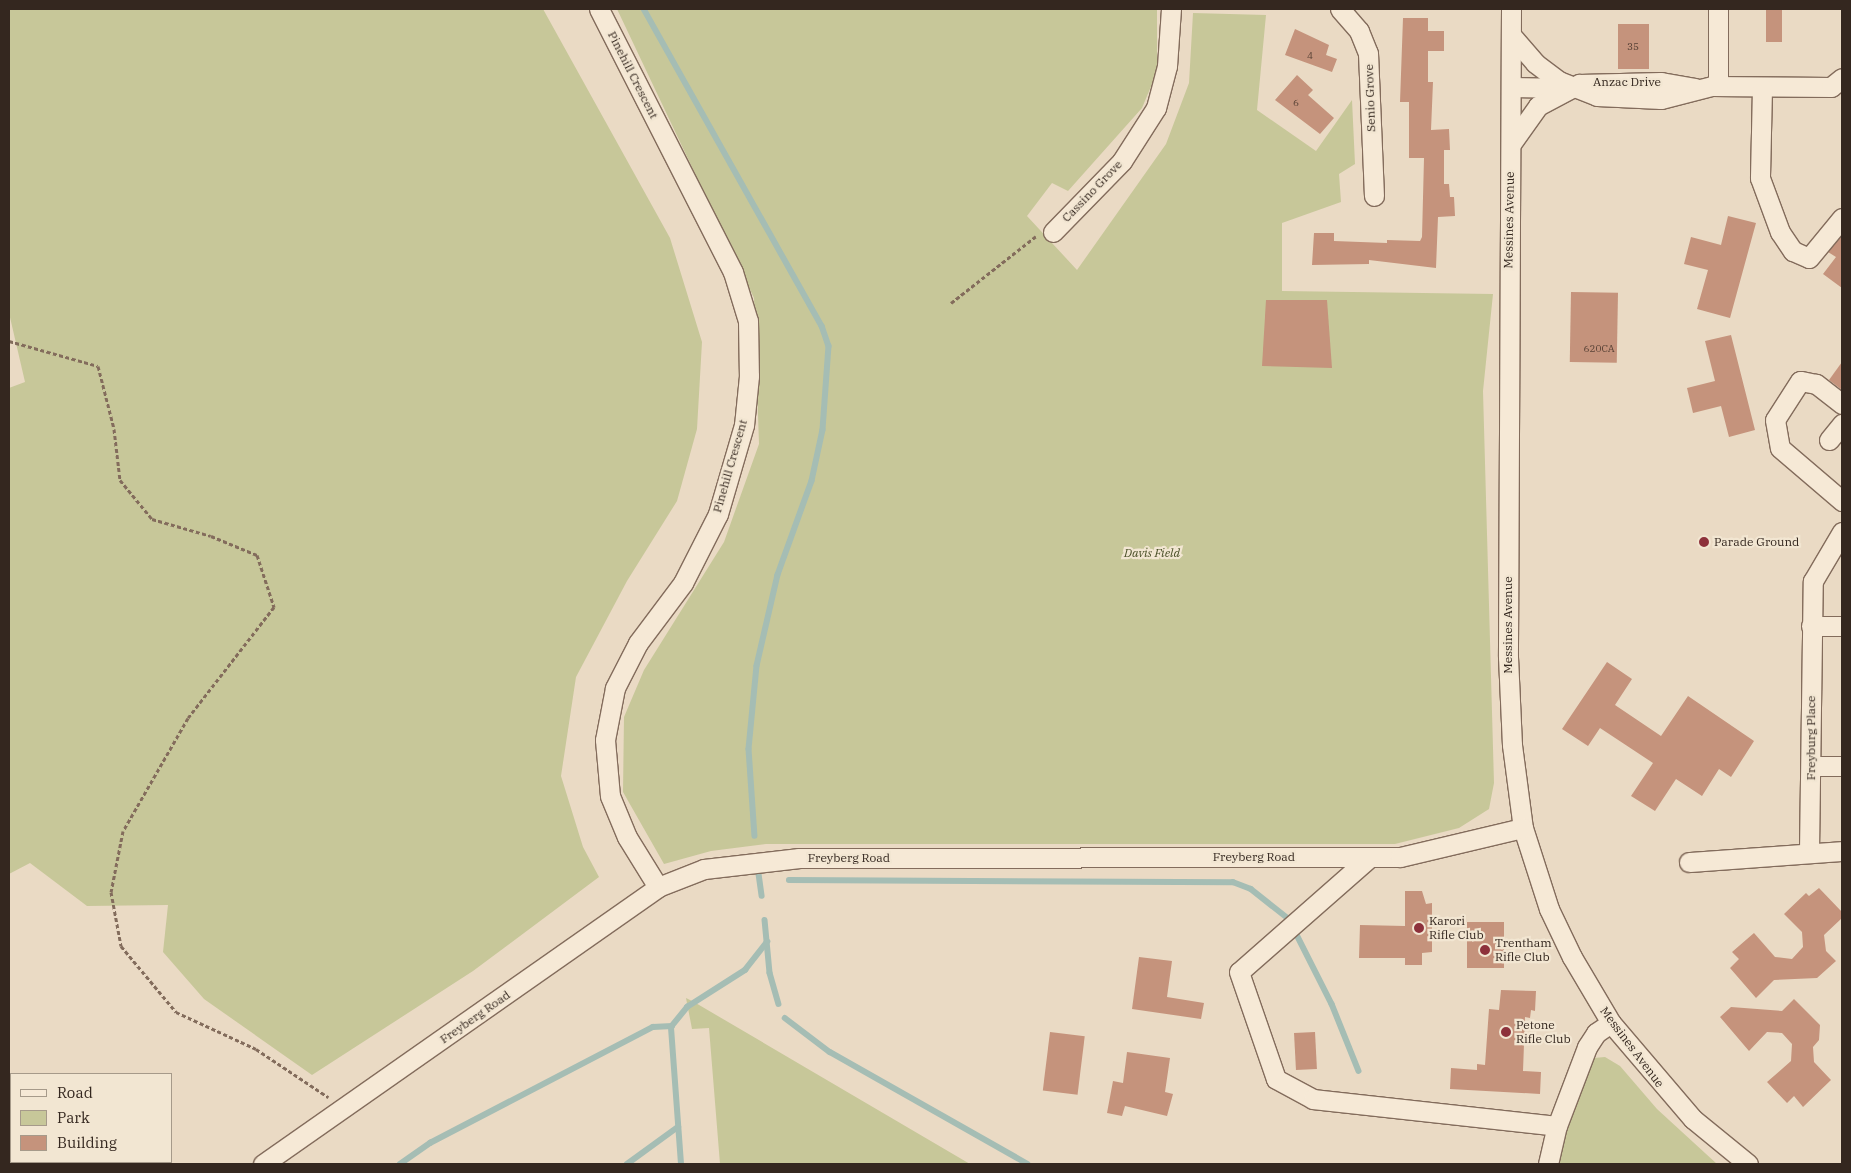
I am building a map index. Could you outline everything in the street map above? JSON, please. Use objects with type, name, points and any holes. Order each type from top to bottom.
[{"type":"street","name":"Pinehill Crescent","points":[[599,9],[733,272],[748,321],[749,376],[744,425],[718,514],[683,583],[638,643],[615,688],[606,740],[610,796],[628,836],[658,887]]},
{"type":"street","name":"Cassino Grove","points":[[1053,232],[1122,161],[1156,108],[1167,66],[1171,9]]},
{"type":"street","name":"Senio Grove","points":[[1340,9],[1359,31],[1368,53],[1374,196]]},
{"type":"street","name":"Messines Avenue","points":[[1511,9],[1508,657],[1512,745],[1523,828],[1549,909],[1572,957],[1611,1023],[1693,1119],[1748,1164]]},
{"type":"street","points":[[1718,9],[1718,86]]},
{"type":"street","points":[[1511,35],[1535,63],[1569,88]]},
{"type":"street","name":"Anzac Drive","points":[[1569,88],[1609,81],[1669,82],[1696,88],[1718,86],[1762,88],[1838,87]]},
{"type":"street","points":[[1511,87],[1569,88]]},
{"type":"street","points":[[1511,144],[1538,106],[1569,88]]},
{"type":"street","points":[[1762,88],[1760,178],[1780,232],[1798,256],[1809,258],[1842,218]]},
{"type":"street","points":[[1842,404],[1816,384],[1800,381],[1776,420],[1780,448],[1842,501]]},
{"type":"street","points":[[1829,440],[1842,424]]},
{"type":"street","points":[[1842,532],[1813,581],[1811,626],[1842,626]]},
{"type":"street","name":"Freyburg Place","points":[[1809,851],[1811,626]]},
{"type":"street","points":[[1811,766],[1842,766]]},
{"type":"street","name":"Freyberg Road","points":[[263,1164],[658,887],[704,870],[799,858],[1400,856],[1523,828]]},
{"type":"street","points":[[1689,862],[1809,851],[1842,851]]},
{"type":"street","points":[[1370,857],[1239,972],[1276,1079],[1313,1099],[1557,1126]]},
{"type":"street","points":[[1548,1164],[1557,1126],[1587,1047],[1596,1034],[1611,1023]]},
{"type":"path","points":[[951,304],[1031,237],[1053,232]]},
{"type":"path","points":[[9,341],[98,366],[114,429],[120,480],[152,519],[211,536],[257,555],[274,607],[179,733],[123,831],[111,892],[121,946],[176,1012],[256,1049],[344,1107]]},
{"type":"green space","points":[[9,9],[543,9],[670,238],[702,342],[697,429],[677,501],[627,581],[576,677],[561,776],[583,847],[599,877],[473,971],[312,1075],[204,999],[163,952],[168,905],[87,906],[30,863],[9,874],[9,388],[25,382],[9,313]]},
{"type":"green space","name":"Davis Field","points":[[617,9],[1157,9],[1157,72],[1142,108],[1068,191],[1052,183],[1027,216],[1077,270],[1166,144],[1189,83],[1193,13],[1266,15],[1257,110],[1316,151],[1352,100],[1355,164],[1339,174],[1341,202],[1282,223],[1282,291],[1493,294],[1483,391],[1494,783],[1489,809],[1459,828],[1395,844],[766,844],[711,851],[664,864],[623,792],[624,717],[644,670],[724,542],[759,444],[754,298]]},
{"type":"green space","points":[[686,998],[970,1164],[720,1164],[709,1028],[692,1029]]},
{"type":"green space","points":[[1594,1054],[1594,1058],[1605,1057],[1620,1066],[1657,1109],[1717,1164],[1555,1164]]},
{"type":"building","points":[[1766,9],[1782,9],[1782,42],[1766,42]]},
{"type":"building","points":[[1403,18],[1428,18],[1428,31],[1444,31],[1444,51],[1428,51],[1428,82],[1433,82],[1431,130],[1449,129],[1450,150],[1444,150],[1444,184],[1449,184],[1450,197],[1454,197],[1455,216],[1438,217],[1436,268],[1369,260],[1369,264],[1312,265],[1314,233],[1334,233],[1334,241],[1387,243],[1387,240],[1420,241],[1422,237],[1424,158],[1409,158],[1409,102],[1400,102]]},
{"type":"building","points":[[1618,24],[1649,24],[1649,69],[1618,69]]},
{"type":"building","points":[[1295,29],[1329,45],[1326,55],[1337,59],[1332,72],[1285,55]]},
{"type":"building","points":[[1297,75],[1313,90],[1308,95],[1334,118],[1320,134],[1275,100]]},
{"type":"building","points":[[1728,216],[1756,223],[1730,318],[1697,309],[1708,270],[1684,264],[1691,237],[1721,245]]},
{"type":"building","points":[[1842,235],[1842,288],[1823,274],[1836,257],[1828,252]]},
{"type":"building","points":[[1571,292],[1618,293],[1617,363],[1570,362]]},
{"type":"building","points":[[1266,300],[1327,300],[1332,368],[1262,366]]},
{"type":"building","points":[[1731,335],[1755,430],[1729,437],[1721,406],[1693,413],[1687,388],[1715,381],[1705,341]]},
{"type":"building","points":[[1842,362],[1842,390],[1829,380]]},
{"type":"building","points":[[1607,662],[1632,679],[1615,705],[1661,736],[1688,696],[1754,741],[1731,777],[1719,769],[1702,796],[1676,779],[1655,811],[1631,796],[1653,763],[1600,728],[1588,746],[1562,729]]},
{"type":"building","points":[[1819,888],[1842,912],[1842,918],[1824,935],[1826,951],[1836,961],[1817,978],[1774,980],[1756,998],[1730,968],[1739,959],[1732,952],[1754,933],[1775,957],[1792,959],[1803,947],[1802,932],[1784,914],[1806,893],[1809,896]]},
{"type":"building","points":[[1405,891],[1422,891],[1426,904],[1432,903],[1432,952],[1422,953],[1422,965],[1405,965],[1405,958],[1359,958],[1360,925],[1405,926]]},
{"type":"building","name":"Trentham Rifle Club","points":[[1467,922],[1504,922],[1504,968],[1467,968]]},
{"type":"building","points":[[1139,957],[1172,961],[1167,997],[1204,1003],[1201,1019],[1132,1009]]},
{"type":"building","points":[[1501,990],[1536,991],[1535,1011],[1531,1010],[1530,1018],[1525,1017],[1523,1071],[1541,1072],[1540,1094],[1450,1089],[1451,1068],[1477,1070],[1477,1064],[1485,1065],[1489,1009],[1499,1010]]},
{"type":"building","points":[[1794,999],[1820,1025],[1819,1040],[1813,1047],[1814,1062],[1831,1080],[1803,1107],[1794,1096],[1787,1103],[1767,1082],[1791,1061],[1792,1044],[1782,1033],[1767,1032],[1749,1051],[1720,1017],[1731,1007],[1782,1011]]},
{"type":"building","points":[[1050,1032],[1085,1036],[1078,1095],[1043,1091]]},
{"type":"building","points":[[1315,1032],[1317,1069],[1296,1070],[1294,1033]]},
{"type":"building","points":[[1127,1052],[1170,1058],[1165,1092],[1173,1094],[1167,1116],[1125,1106],[1122,1116],[1107,1113],[1113,1081],[1123,1083]]},
{"type":"waterway","points":[[644,9],[822,326],[829,346],[823,430],[812,481],[778,575],[757,666],[749,749],[755,836]]},
{"type":"waterway","points":[[759,874],[762,896]]},
{"type":"waterway","points":[[789,880],[1233,882],[1251,889],[1289,919],[1332,1004],[1359,1071]]},
{"type":"waterway","points":[[765,920],[770,973],[779,1004]]},
{"type":"waterway","points":[[681,1164],[671,1027],[687,1007],[745,970],[767,942]]},
{"type":"waterway","points":[[785,1018],[830,1052],[1028,1164]]},
{"type":"waterway","points":[[400,1164],[430,1143],[653,1027],[672,1026]]},
{"type":"waterway","points":[[627,1164],[678,1127]]},
{"type":"place","name":"Parade Ground","points":[[1704,542]]},
{"type":"place","name":"Karori Rifle Club","points":[[1419,928]]},
{"type":"place","name":"Trentham Rifle Club","points":[[1485,950]]},
{"type":"place","name":"Petone Rifle Club","points":[[1506,1032]]}]
